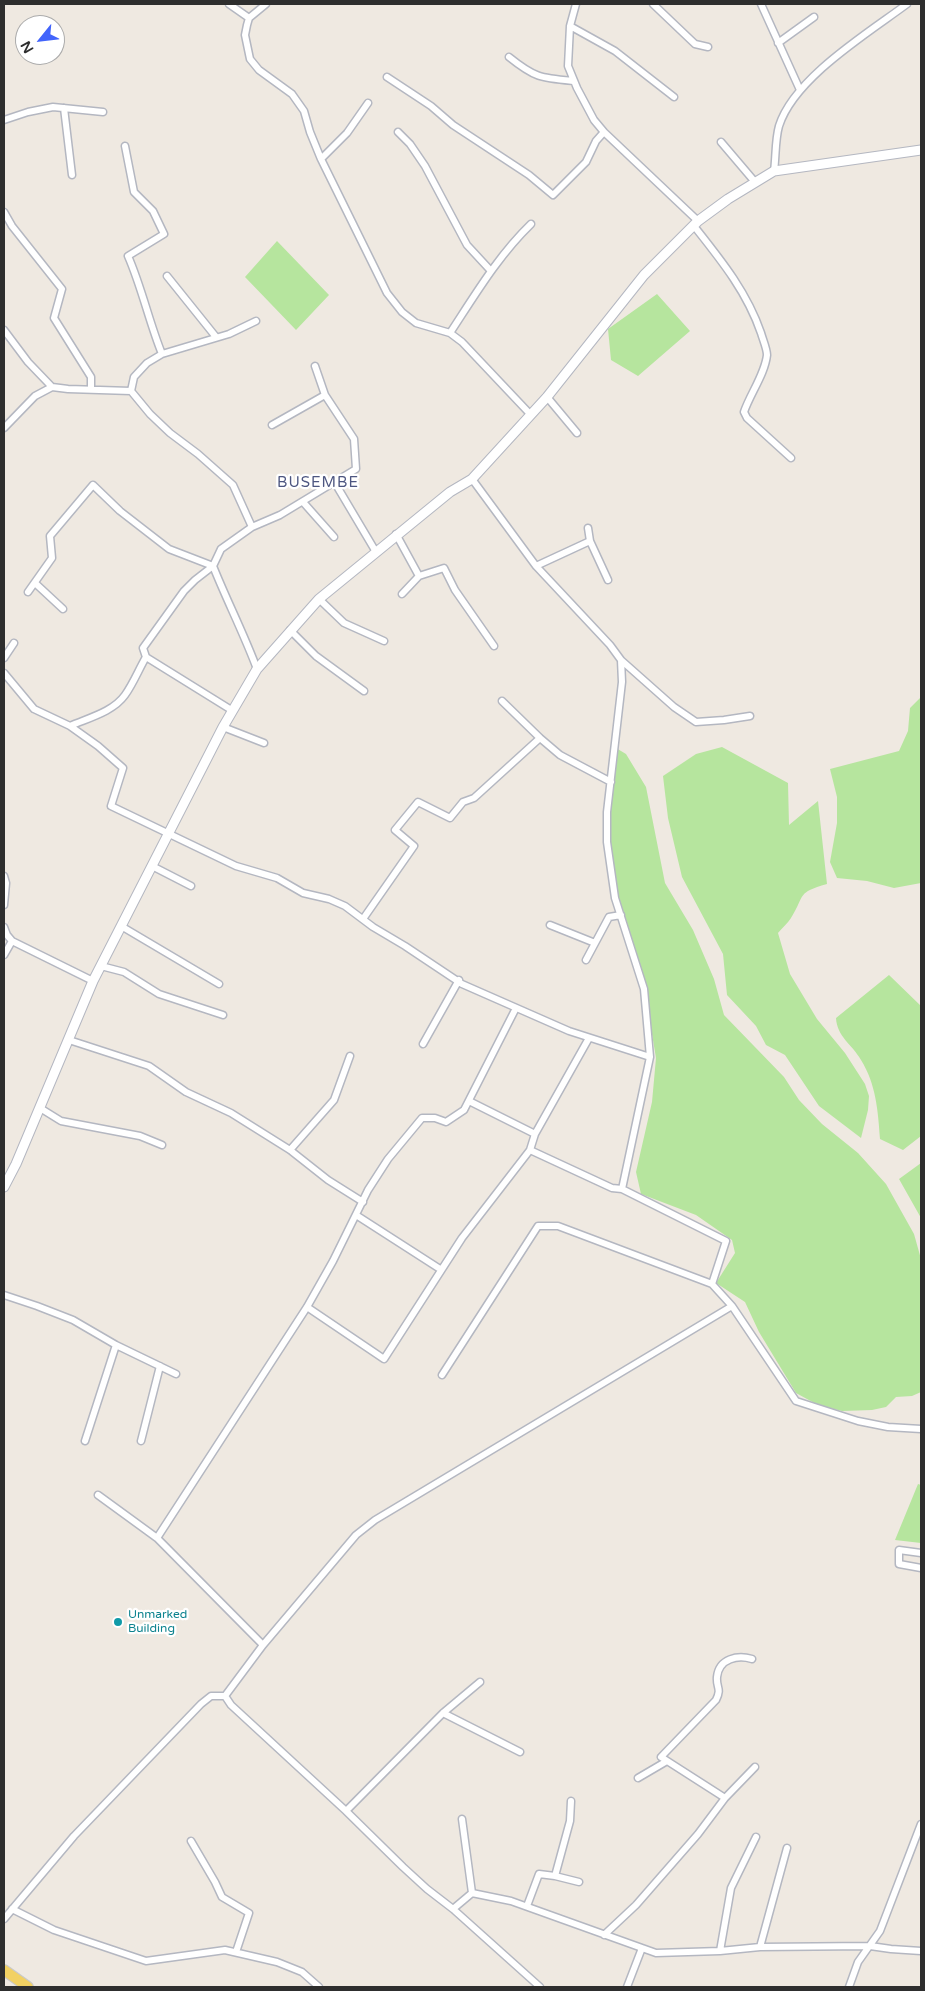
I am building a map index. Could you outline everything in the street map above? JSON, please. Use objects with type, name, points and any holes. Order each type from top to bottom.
[{"type":"main road","points":[[4,1970],[28,1987]]},
{"type":"street","points":[[229,4],[249,18]]},
{"type":"street","points":[[266,4],[249,18],[244,35],[250,59],[259,70],[292,94],[304,111],[310,132],[321,158],[387,293],[402,312],[416,323],[450,333],[462,342],[531,415]]},
{"type":"street","points":[[576,4],[570,26],[568,66],[574,81],[594,120],[696,224],[742,289],[756,320],[767,354],[764,368],[744,412],[747,418],[790,458]]},
{"type":"street","points":[[654,4],[695,44],[708,46]]},
{"type":"street","points":[[761,4],[800,90]]},
{"type":"street","points":[[774,171],[779,127],[785,112],[800,90],[827,64],[907,4]]},
{"type":"street","points":[[778,43],[814,17]]},
{"type":"street","points":[[570,26],[616,51],[674,97]]},
{"type":"street","points":[[508,57],[529,73],[537,76],[574,81]]},
{"type":"street","points":[[387,77],[431,106],[453,125],[553,194],[586,162],[596,141],[604,132]]},
{"type":"street","points":[[321,158],[347,133],[368,103]]},
{"type":"street","points":[[4,120],[53,107],[103,112]]},
{"type":"street","points":[[64,108],[72,175]]},
{"type":"street","points":[[398,132],[410,144],[425,166],[467,245],[491,271]]},
{"type":"street","points":[[722,142],[755,182]]},
{"type":"street","points":[[125,146],[134,192],[154,211],[164,234],[128,256],[140,285],[152,329],[162,354]]},
{"type":"street","points":[[4,1187],[16,1164],[93,982],[168,834],[223,727],[257,669],[290,630],[319,599],[396,534],[450,492],[472,478],[547,397],[644,275],[696,224],[755,182],[774,171],[921,150]]},
{"type":"street","points":[[4,212],[12,226],[62,288],[54,318],[91,377],[91,389]]},
{"type":"street","points":[[450,333],[491,271],[516,239],[531,224]]},
{"type":"street","points":[[167,276],[216,337]]},
{"type":"street","points":[[131,390],[134,377],[147,363],[162,354],[229,334],[256,321]]},
{"type":"street","points":[[4,330],[28,362],[52,387]]},
{"type":"street","points":[[233,711],[146,657],[143,648],[184,591],[213,566],[221,549],[252,527],[280,516],[356,469],[354,439],[325,395],[315,366]]},
{"type":"street","points":[[5,425],[35,396],[52,387],[131,390]]},
{"type":"street","points":[[131,390],[150,414],[170,433],[198,454],[233,485],[252,527]]},
{"type":"street","points":[[272,425],[325,395]]},
{"type":"street","points":[[547,397],[577,433]]},
{"type":"street","points":[[472,478],[536,566],[610,644],[621,660],[674,707],[696,722],[750,716]]},
{"type":"street","points":[[335,483],[376,552]]},
{"type":"street","points":[[28,592],[52,558],[50,536],[93,485],[120,511],[169,549],[213,566],[257,669]]},
{"type":"street","points":[[303,502],[334,537]]},
{"type":"street","points":[[588,528],[590,541],[608,580]]},
{"type":"street","points":[[396,534],[419,576]]},
{"type":"street","points":[[536,566],[590,541]]},
{"type":"street","points":[[402,594],[419,576],[444,568],[455,590],[494,646]]},
{"type":"street","points":[[35,583],[63,609]]},
{"type":"street","points":[[319,599],[344,623],[384,641]]},
{"type":"street","points":[[290,630],[316,656],[364,691]]},
{"type":"street","points":[[4,658],[14,643]]},
{"type":"street","points":[[70,726],[108,709],[125,696],[146,657]]},
{"type":"street","points":[[621,660],[622,682],[607,812],[607,842],[615,898],[644,989],[650,1057],[622,1189]]},
{"type":"street","points":[[4,673],[34,709],[70,726],[98,746],[123,768],[111,806],[236,866],[277,878],[303,893],[329,899],[345,906],[459,980],[462,984],[569,1031],[650,1057]]},
{"type":"street","points":[[502,701],[540,738],[560,754],[611,782]]},
{"type":"street","points":[[223,727],[264,743]]},
{"type":"street","points":[[363,919],[414,846],[395,830],[418,802],[450,818],[463,802],[474,798],[540,738]]},
{"type":"street","points":[[152,866],[191,886]]},
{"type":"street","points":[[4,876],[6,883],[4,905]]},
{"type":"street","points":[[586,960],[609,917],[621,915]]},
{"type":"street","points":[[550,925],[595,943]]},
{"type":"street","points":[[121,926],[219,984]]},
{"type":"street","points":[[4,927],[12,941],[93,982]]},
{"type":"street","points":[[4,955],[12,941]]},
{"type":"street","points":[[101,966],[124,972],[159,994],[223,1014]]},
{"type":"street","points":[[423,1044],[459,980]]},
{"type":"street","points":[[157,1538],[307,1307],[333,1261],[368,1190],[388,1159],[422,1118],[435,1118],[446,1122],[464,1110],[516,1008]]},
{"type":"street","points":[[307,1307],[384,1359],[440,1269],[530,1150],[535,1134],[589,1038]]},
{"type":"street","points":[[69,1040],[149,1066],[186,1092],[231,1113],[290,1150],[328,1180],[363,1202]]},
{"type":"street","points":[[290,1150],[334,1100],[350,1056]]},
{"type":"street","points":[[469,1101],[535,1134]]},
{"type":"street","points":[[40,1108],[61,1121],[140,1136],[162,1145]]},
{"type":"street","points":[[530,1150],[612,1188],[622,1189],[726,1241],[712,1284]]},
{"type":"street","points":[[356,1215],[440,1269]]},
{"type":"street","points":[[442,1375],[538,1226],[558,1226],[712,1284],[732,1306],[796,1401],[858,1421],[888,1427],[921,1429]]},
{"type":"street","points":[[4,1295],[73,1320],[116,1345],[176,1374]]},
{"type":"street","points":[[225,1696],[263,1645],[356,1535],[376,1520],[732,1306]]},
{"type":"street","points":[[85,1441],[116,1345]]},
{"type":"street","points":[[141,1441],[160,1366]]},
{"type":"street","points":[[98,1495],[157,1538],[263,1645]]},
{"type":"street","points":[[921,1553],[899,1550],[899,1564],[921,1568]]},
{"type":"street","points":[[725,1798],[661,1756],[716,1700],[720,1691],[717,1676],[721,1666],[729,1658],[745,1657],[752,1659]]},
{"type":"street","points":[[346,1812],[443,1713],[480,1682]]},
{"type":"street","points":[[4,1920],[74,1836],[201,1704],[211,1696],[225,1696]]},
{"type":"street","points":[[225,1696],[231,1705],[403,1867],[540,1987]]},
{"type":"street","points":[[443,1713],[520,1752]]},
{"type":"street","points":[[638,1778],[667,1761]]},
{"type":"street","points":[[604,1935],[636,1905],[675,1858],[698,1834],[725,1798],[755,1767]]},
{"type":"street","points":[[555,1876],[570,1821],[571,1802]]},
{"type":"street","points":[[462,1819],[472,1893]]},
{"type":"street","points":[[849,1987],[858,1962],[880,1930],[921,1824]]},
{"type":"street","points":[[720,1951],[732,1888],[756,1836]]},
{"type":"street","points":[[191,1841],[222,1897],[249,1913],[236,1952]]},
{"type":"street","points":[[760,1947],[787,1848]]},
{"type":"street","points":[[527,1906],[539,1874],[579,1882]]},
{"type":"street","points":[[453,1909],[472,1893]]},
{"type":"street","points":[[472,1893],[527,1906],[656,1953],[720,1951],[760,1947],[870,1946],[921,1951]]},
{"type":"street","points":[[12,1909],[54,1930],[146,1961],[225,1950],[302,1972],[319,1987]]},
{"type":"street","points":[[627,1987],[642,1948]]},
{"type":"street","points":[[529,1987],[534,1981]]},
{"type":"green space","points":[[277,241],[329,295],[296,330],[245,277]]},
{"type":"green space","points":[[657,294],[690,331],[638,376],[611,360],[608,329]]},
{"type":"green space","points":[[921,697],[921,883],[894,888],[867,881],[837,878],[830,862],[837,823],[837,797],[830,769],[899,751],[908,731],[910,708]]},
{"type":"green space","points":[[611,745],[626,754],[646,787],[665,883],[693,930],[714,979],[724,1015],[784,1077],[799,1100],[822,1124],[858,1153],[886,1184],[914,1234],[921,1259],[921,1392],[912,1396],[896,1397],[886,1407],[872,1410],[842,1411],[818,1405],[796,1393],[759,1332],[745,1302],[716,1283],[735,1253],[732,1240],[696,1215],[641,1194],[636,1172],[652,1102],[656,1058],[644,986],[612,879],[606,837]]},
{"type":"green space","points":[[722,747],[788,783],[789,825],[818,801],[827,884],[810,890],[803,895],[790,920],[778,933],[790,974],[817,1019],[845,1053],[865,1084],[869,1096],[868,1110],[861,1138],[819,1106],[785,1055],[766,1045],[756,1026],[727,995],[723,954],[682,877],[668,818],[663,776],[696,754]]},
{"type":"green space","points":[[889,975],[921,1006],[921,1136],[903,1150],[880,1139],[877,1108],[870,1079],[861,1060],[839,1030],[836,1018]]},
{"type":"green space","points":[[921,1163],[921,1218],[899,1179]]},
{"type":"green space","points":[[918,1484],[921,1485],[921,1543],[895,1540]]},
{"type":"place","name":"Unmarked Building","points":[[118,1622]]},
{"type":"district","name":"BUSEMBE","points":[[318,483]]}]
